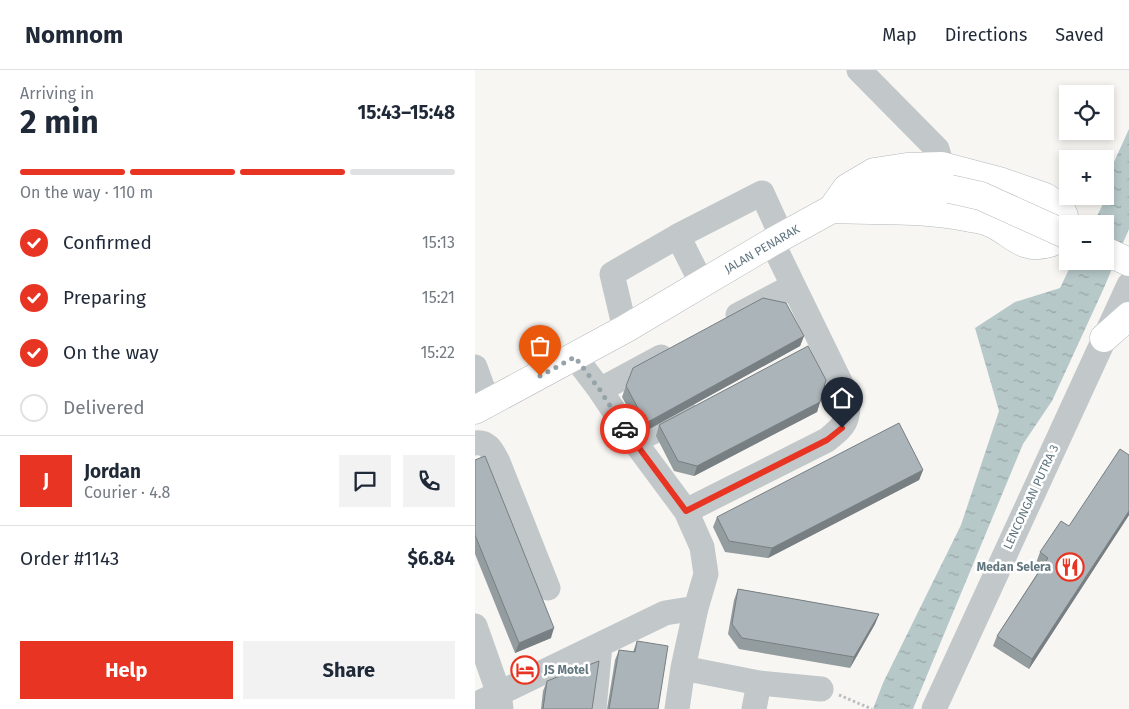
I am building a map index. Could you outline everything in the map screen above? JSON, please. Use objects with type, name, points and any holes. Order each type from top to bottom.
[{"type":"main road","name":"JALAN PENARAK","points":[[481,407],[625,329],[832,209],[870,193],[933,186],[946,177],[981,196],[1059,231]]},
{"type":"main road","points":[[832,209],[867,211],[905,210],[947,213],[988,222],[1027,244],[1039,246],[1050,243],[1064,216],[1059,207],[1045,197],[999,181],[946,177]]},
{"type":"main road","points":[[1114,256],[1129,262]]},
{"type":"main road","points":[[1104,338],[1129,316]]},
{"type":"street","points":[[859,70],[937,149],[946,177]]},
{"type":"street","points":[[625,329],[612,274],[678,236],[762,193],[814,350],[848,398],[848,418],[842,428],[827,440],[686,511]]},
{"type":"street","points":[[678,236],[702,284]]},
{"type":"street","name":"LENCONGAN PUTRA 3","points":[[934,709],[1129,285]]},
{"type":"street","points":[[723,324],[793,286]]},
{"type":"street","points":[[600,390],[679,347]]},
{"type":"street","points":[[575,357],[686,511],[702,547],[706,574],[696,608],[683,668],[677,709]]},
{"type":"street","points":[[475,367],[481,407]]},
{"type":"street","points":[[634,441],[705,406]]},
{"type":"street","points":[[475,444],[483,442],[489,446],[548,588]]},
{"type":"street","points":[[475,705],[500,701],[600,645],[665,613],[696,608]]},
{"type":"street","points":[[475,626],[500,701]]},
{"type":"street","points":[[594,709],[600,645]]},
{"type":"street","points":[[683,668],[759,683],[832,693]]},
{"type":"street","points":[[754,709],[759,683]]},
{"type":"path","points":[[832,693],[872,709]]},
{"type":"water","points":[[1129,129],[1129,229],[1114,264],[1114,215],[1098,215],[1102,205],[1114,205],[1114,162]]},
{"type":"water","points":[[1069,270],[1112,270],[1052,401],[1023,444],[913,709],[873,709],[883,683],[961,525],[999,411],[975,328],[1015,302],[1060,288]]},
{"type":"building","points":[[763,298],[786,303],[804,336],[646,423],[626,386],[633,368]]},
{"type":"building","points":[[808,346],[826,380],[820,402],[697,466],[678,461],[659,425]]},
{"type":"building","points":[[899,423],[923,470],[772,548],[729,541],[717,517]]},
{"type":"building","points":[[1120,449],[1129,455],[1129,511],[1032,659],[997,636],[1048,558],[1040,552],[1061,521],[1069,526]]},
{"type":"building","points":[[485,456],[554,628],[519,643],[475,535],[475,460]]},
{"type":"building","points":[[738,589],[879,614],[854,657],[742,638],[732,624]]},
{"type":"building","points":[[637,641],[668,646],[658,709],[609,709],[619,650],[635,652]]},
{"type":"building","points":[[599,661],[592,709],[543,709],[547,681]]},
{"type":"way so far","points":[[540,376],[575,357],[600,390],[625,429]]},
{"type":"place","name":"Medan Selera","points":[[1070,567]]},
{"type":"place","name":"JS Motel","points":[[525,670]]},
{"type":"route","points":[[625,429],[686,511],[827,440],[842,428]]}]
